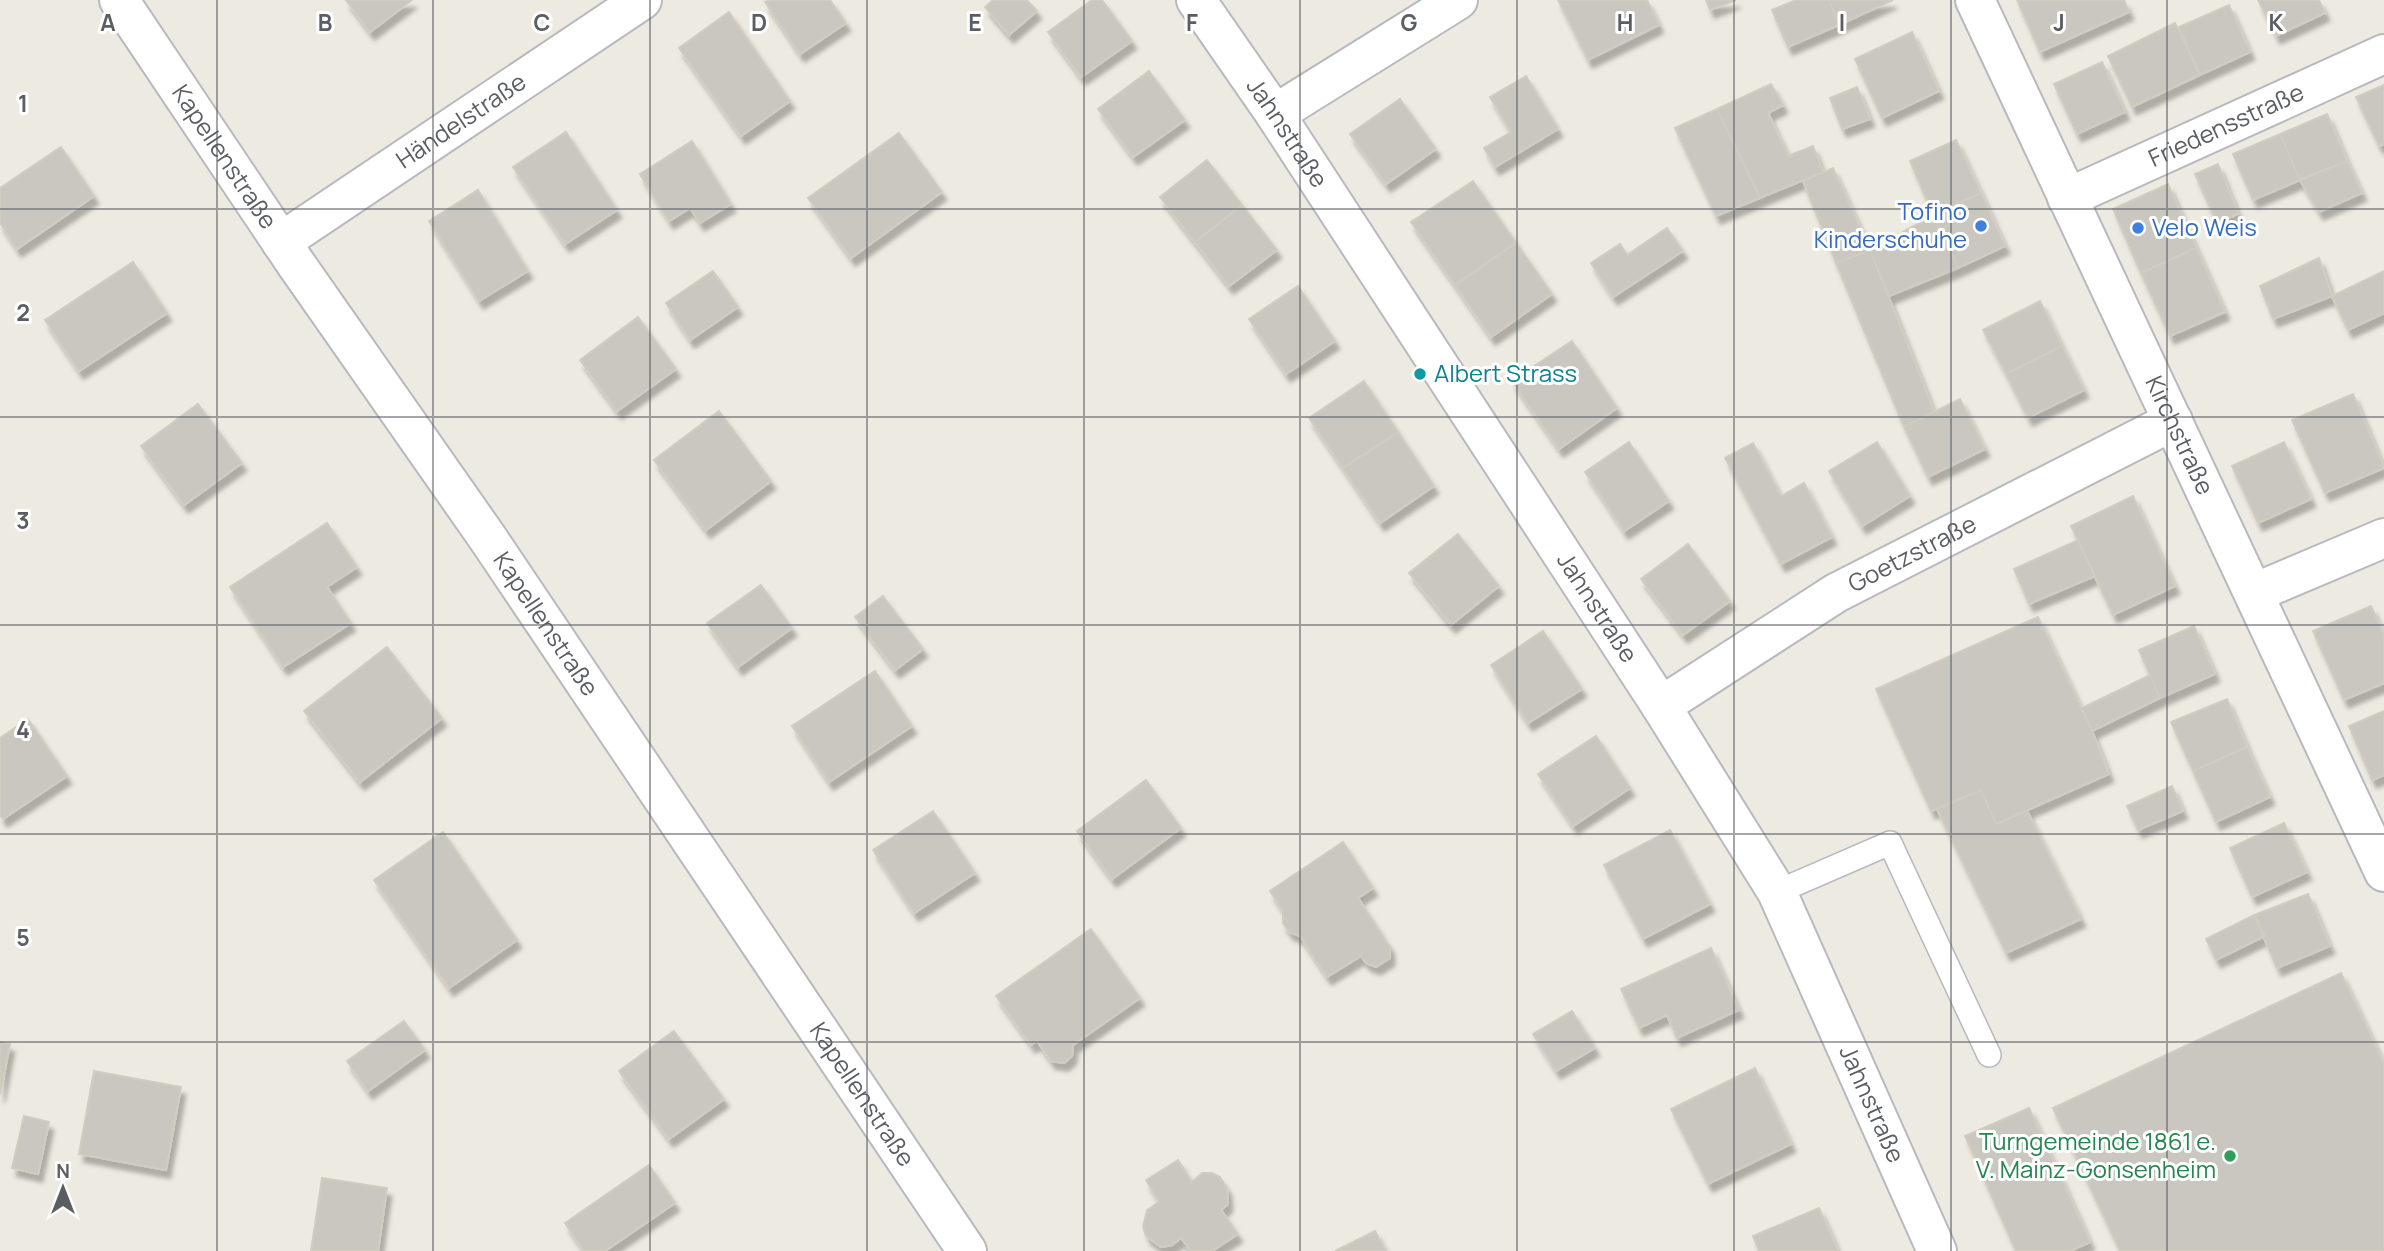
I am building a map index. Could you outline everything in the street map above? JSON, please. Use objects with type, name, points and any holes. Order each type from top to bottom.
[{"type":"street","name":"Kapellenstraße","points":[[119,0],[281,242],[489,540],[967,1251]]},
{"type":"street","name":"Händelstraße","points":[[281,242],[642,0]]},
{"type":"street","name":"Jahnstraße","points":[[1196,0],[1275,114],[1661,706],[1777,892],[1937,1251]]},
{"type":"street","points":[[1275,114],[1458,0]]},
{"type":"street","name":"Kirchstraße","points":[[1975,0],[2384,872]]},
{"type":"street","name":"Friedensstraße","points":[[2067,198],[2384,54]]},
{"type":"street","name":"Goetzstraße","points":[[1661,706],[1836,593],[2173,421]]},
{"type":"street","points":[[2254,593],[2384,538]]},
{"type":"lane","points":[[1777,892],[1890,843],[1989,1055]]},
{"type":"building","points":[[346,0],[412,0],[370,32]]},
{"type":"building","points":[[830,0],[846,23],[800,54],[765,2]]},
{"type":"building","points":[[993,0],[1027,0],[1037,11],[1009,35],[985,7]]},
{"type":"building","points":[[1092,0],[1102,0],[1132,41],[1081,77],[1048,32]]},
{"type":"building","points":[[1558,0],[1647,0],[1659,25],[1588,60]]},
{"type":"building","points":[[1706,0],[1736,0],[1710,10]]},
{"type":"building","points":[[1796,0],[1829,0],[1839,25],[1788,47],[1772,10]]},
{"type":"building","points":[[1829,0],[1893,0],[1839,25]]},
{"type":"building","points":[[2017,0],[2124,0],[2129,12],[2040,52]]},
{"type":"building","points":[[2258,0],[2319,0],[2325,13],[2276,36]]},
{"type":"building","points":[[2229,5],[2250,52],[2200,75],[2179,27]]},
{"type":"building","points":[[729,12],[790,101],[741,136],[679,48]]},
{"type":"building","points":[[2175,23],[2200,75],[2132,107],[2108,56]]},
{"type":"building","points":[[1912,32],[1939,91],[1882,118],[1855,59]]},
{"type":"building","points":[[2102,62],[2125,112],[2077,134],[2054,84]]},
{"type":"building","points":[[1149,71],[1185,120],[1133,157],[1098,109]]},
{"type":"building","points":[[1526,76],[1558,129],[1495,167],[1484,148],[1511,132],[1490,97]]},
{"type":"building","points":[[1771,84],[1783,105],[1768,113],[1788,156],[1813,146],[1823,172],[1760,198],[1717,109]]},
{"type":"building","points":[[2384,85],[2384,144],[2379,146],[2356,97]]},
{"type":"building","points":[[1857,87],[1870,119],[1842,129],[1830,98]]},
{"type":"building","points":[[1400,99],[1436,149],[1386,184],[1350,134]]},
{"type":"building","points":[[1717,109],[1760,198],[1716,216],[1675,128]]},
{"type":"building","points":[[2327,114],[2347,161],[2300,180],[2280,134]]},
{"type":"building","points":[[566,132],[617,210],[565,244],[513,167]]},
{"type":"building","points":[[899,133],[942,192],[851,258],[808,198]]},
{"type":"building","points":[[2280,134],[2300,180],[2253,200],[2233,154]]},
{"type":"building","points":[[1956,140],[1981,193],[1933,215],[1910,161]]},
{"type":"building","points":[[692,141],[731,204],[700,223],[690,208],[669,221],[640,174]]},
{"type":"building","points":[[61,147],[94,196],[17,249],[0,223],[0,188]]},
{"type":"building","points":[[1207,160],[1242,205],[1195,242],[1160,197]]},
{"type":"building","points":[[2347,161],[2362,193],[2319,212],[2300,180]]},
{"type":"building","points":[[2218,164],[2238,214],[2217,223],[2195,174]]},
{"type":"building","points":[[1833,168],[1870,250],[1836,263],[1803,181]]},
{"type":"building","points":[[1473,181],[1516,243],[1455,285],[1411,222]]},
{"type":"building","points":[[2168,184],[2196,248],[2141,273],[2113,209]]},
{"type":"building","points":[[478,190],[528,271],[479,301],[429,221]]},
{"type":"building","points":[[1981,193],[2005,246],[1958,268],[1933,215]]},
{"type":"building","points":[[1242,205],[1277,250],[1229,286],[1195,242]]},
{"type":"building","points":[[1934,215],[1958,268],[1889,296],[1870,250]]},
{"type":"building","points":[[1667,228],[1683,251],[1613,297],[1591,263],[1620,244],[1627,255]]},
{"type":"building","points":[[1516,243],[1552,294],[1491,337],[1455,285]]},
{"type":"building","points":[[2196,248],[2225,312],[2170,336],[2141,273]]},
{"type":"building","points":[[1870,250],[1934,412],[1904,427],[1836,263]]},
{"type":"building","points":[[2319,258],[2332,296],[2273,319],[2260,286]]},
{"type":"building","points":[[133,262],[167,313],[79,371],[45,320]]},
{"type":"building","points":[[713,271],[738,307],[690,340],[666,303]]},
{"type":"building","points":[[2384,271],[2384,313],[2348,330],[2332,296]]},
{"type":"building","points":[[1298,286],[1335,341],[1286,374],[1249,319]]},
{"type":"building","points":[[2040,301],[2062,346],[2006,374],[1983,330]]},
{"type":"building","points":[[638,317],[676,369],[617,411],[580,360]]},
{"type":"building","points":[[1572,341],[1617,408],[1559,449],[1512,381]]},
{"type":"building","points":[[2062,346],[2084,390],[2028,418],[2006,374]]},
{"type":"building","points":[[1364,381],[1398,432],[1343,468],[1309,418]]},
{"type":"building","points":[[2353,394],[2384,468],[2325,493],[2292,420]]},
{"type":"building","points":[[1960,399],[1985,449],[1928,477],[1904,427]]},
{"type":"building","points":[[198,404],[242,463],[184,505],[141,446]]},
{"type":"building","points":[[719,411],[771,481],[706,530],[654,460]]},
{"type":"building","points":[[1398,432],[1434,486],[1380,523],[1343,468]]},
{"type":"building","points":[[1629,442],[1669,501],[1624,531],[1585,472]]},
{"type":"building","points":[[1877,442],[1910,496],[1862,526],[1829,471]]},
{"type":"building","points":[[2284,442],[2311,499],[2258,523],[2232,466]]},
{"type":"building","points":[[1753,443],[1781,496],[1804,483],[1832,537],[1781,564],[1725,458]]},
{"type":"building","points":[[2133,496],[2175,586],[2113,615],[2071,526]]},
{"type":"building","points":[[327,523],[357,567],[327,587],[351,623],[283,667],[230,587]]},
{"type":"building","points":[[1458,534],[1499,586],[1451,625],[1409,573]]},
{"type":"building","points":[[2078,540],[2095,576],[2029,604],[2014,569]]},
{"type":"building","points":[[1688,544],[1730,601],[1683,635],[1641,579]]},
{"type":"building","points":[[761,585],[792,628],[738,667],[707,623]]},
{"type":"building","points":[[883,596],[923,649],[895,670],[855,617]]},
{"type":"building","points":[[2371,606],[2384,635],[2384,683],[2344,700],[2313,631]]},
{"type":"building","points":[[2038,617],[2092,731],[2109,774],[1996,824],[1981,790],[1931,811],[1876,689]]},
{"type":"building","points":[[2194,626],[2215,674],[2160,698],[2139,650]]},
{"type":"building","points":[[1543,631],[1582,689],[1528,723],[1491,665]]},
{"type":"building","points":[[387,647],[442,718],[360,782],[304,711]]},
{"type":"building","points":[[875,671],[912,726],[829,782],[792,726]]},
{"type":"building","points":[[2150,675],[2160,698],[2092,731],[2082,708]]},
{"type":"building","points":[[2227,699],[2247,747],[2193,771],[2171,722]]},
{"type":"building","points":[[2384,711],[2384,775],[2372,780],[2349,726]]},
{"type":"building","points":[[28,719],[67,776],[3,819],[0,815],[0,738]]},
{"type":"building","points":[[1596,736],[1630,788],[1573,826],[1538,774]]},
{"type":"building","points":[[2247,747],[2270,797],[2216,822],[2193,771]]},
{"type":"building","points":[[1146,780],[1181,828],[1112,879],[1077,831]]},
{"type":"building","points":[[2172,786],[2183,811],[2138,830],[2127,806]]},
{"type":"building","points":[[1981,790],[1996,824],[2027,811],[2081,919],[2006,953],[1937,809]]},
{"type":"building","points":[[933,811],[975,873],[914,913],[873,850]]},
{"type":"building","points":[[2284,823],[2307,872],[2252,897],[2230,848]]},
{"type":"building","points":[[1670,830],[1710,904],[1643,939],[1604,865]]},
{"type":"building","points":[[443,832],[517,940],[449,988],[374,880]]},
{"type":"building","points":[[1343,842],[1373,888],[1358,898],[1390,947],[1390,958],[1376,967],[1366,963],[1361,956],[1327,977],[1300,936],[1289,932],[1283,923],[1283,911],[1270,891]]},
{"type":"building","points":[[2308,894],[2330,946],[2277,968],[2254,915]]},
{"type":"building","points":[[2254,915],[2265,936],[2216,960],[2206,939]]},
{"type":"building","points":[[1091,929],[1140,998],[1073,1045],[1072,1056],[1064,1063],[1051,1061],[1037,1041],[1031,1045],[996,996]]},
{"type":"building","points":[[1711,948],[1739,1010],[1677,1038],[1667,1015],[1639,1028],[1621,989]]},
{"type":"building","name":"Turngemeinde 1861 e. V. Mainz-Gonsenheim","points":[[2341,973],[2384,1064],[2384,1251],[2120,1251],[2053,1108]]},
{"type":"building","points":[[1572,1011],[1595,1048],[1556,1071],[1533,1034]]},
{"type":"building","points":[[404,1021],[425,1050],[368,1091],[347,1061]]},
{"type":"building","points":[[674,1031],[724,1099],[669,1139],[619,1071]]},
{"type":"building","points":[[0,1042],[10,1044],[0,1095]]},
{"type":"building","points":[[1755,1068],[1791,1144],[1708,1184],[1671,1109]]},
{"type":"building","points":[[94,1071],[181,1087],[166,1170],[79,1154]]},
{"type":"building","points":[[2029,1108],[2090,1242],[2070,1251],[2016,1251],[1965,1136]]},
{"type":"building","points":[[24,1116],[49,1122],[38,1174],[12,1168]]},
{"type":"building","points":[[1178,1160],[1192,1182],[1202,1173],[1212,1173],[1220,1177],[1227,1188],[1228,1204],[1221,1210],[1238,1234],[1212,1251],[1191,1251],[1181,1238],[1172,1245],[1161,1247],[1146,1236],[1143,1227],[1147,1210],[1159,1202],[1146,1180]]},
{"type":"building","points":[[649,1165],[675,1203],[605,1251],[584,1251],[565,1223]]},
{"type":"building","points":[[322,1178],[387,1188],[378,1251],[311,1251]]},
{"type":"building","points":[[1819,1208],[1838,1251],[1759,1251],[1753,1236]]},
{"type":"building","points":[[1375,1231],[1386,1251],[1335,1251]]},
{"type":"place","name":"Tofino Kinderschuhe","points":[[1981,226]]},
{"type":"place","name":"Velo Weis","points":[[2138,228]]},
{"type":"place","name":"Albert Strass","points":[[1420,374]]},
{"type":"place","name":"Turngemeinde 1861 e. V. Mainz-Gonsenheim","points":[[2230,1156]]}]
